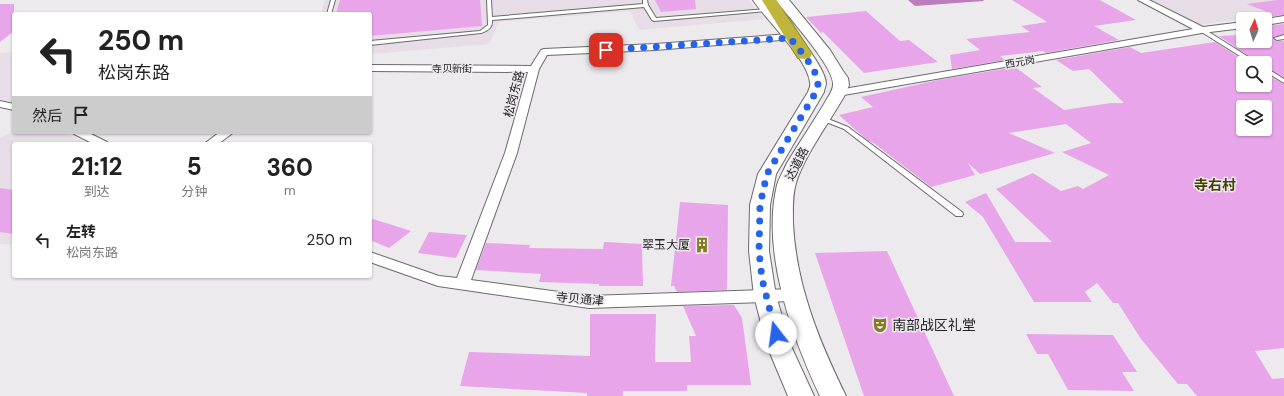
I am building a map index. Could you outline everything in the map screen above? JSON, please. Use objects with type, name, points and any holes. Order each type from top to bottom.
[{"type":"main road","points":[[782,0],[825,53],[836,71],[840,78],[841,85],[838,93]]},
{"type":"main road","name":"达道路","points":[[765,3],[804,54],[816,76],[818,84],[816,92],[767,174],[760,205],[759,251],[765,296],[779,346],[801,396]]},
{"type":"main road","name":"达道路","points":[[833,396],[824,380],[808,340],[794,295],[788,271],[784,244],[783,216],[786,184],[801,152],[838,93]]},
{"type":"street","points":[[1142,0],[1202,30]]},
{"type":"street","points":[[1272,21],[1284,19]]},
{"type":"street","name":"西元岗","points":[[838,93],[1202,30],[1236,26]]},
{"type":"street","name":"松岗东路","points":[[462,285],[511,153],[534,69],[544,52],[655,47],[789,34]]},
{"type":"street","name":"寺贝新街","points":[[372,68],[534,69]]},
{"type":"street","points":[[0,104],[12,106]]},
{"type":"street","points":[[82,134],[99,142]]},
{"type":"street","points":[[213,142],[225,134]]},
{"type":"street","name":"寺贝通津","points":[[372,258],[438,281],[589,302],[794,295]]},
{"type":"lane","points":[[330,12],[333,0]]},
{"type":"lane","points":[[372,43],[474,33],[486,29],[489,27],[490,19],[489,0]]},
{"type":"lane","points":[[490,19],[646,3],[654,20],[765,3]]},
{"type":"lane","points":[[1202,30],[1244,56]]},
{"type":"lane","points":[[1277,38],[1284,36]]},
{"type":"lane","points":[[1272,73],[1284,81]]},
{"type":"lane","points":[[823,119],[846,128],[959,214]]},
{"type":"shaded area","points":[[325,0],[749,0],[764,19],[639,30],[630,11],[499,22],[489,44],[372,54],[372,12],[322,12]]},
{"type":"shaded area","points":[[908,0],[983,0],[984,1],[915,6]]},
{"type":"shaded area","points":[[1150,0],[1284,0],[1284,13],[1272,15],[1272,12],[1236,12],[1236,20],[1198,25]]},
{"type":"shaded area","points":[[12,52],[12,102],[0,99],[0,53]]},
{"type":"shaded area","points":[[12,132],[12,134],[67,134],[86,142],[12,142],[12,245],[0,244],[0,138]]},
{"type":"building","points":[[340,0],[480,0],[482,26],[372,36],[372,12],[337,12]]},
{"type":"building","points":[[655,0],[695,0],[696,9],[661,12]]},
{"type":"building","points":[[1012,0],[1100,0],[1136,20],[1094,26],[1119,40],[1046,53],[1043,51],[1000,56],[1005,60],[952,69],[950,55],[980,50],[966,39],[1030,32],[1021,26],[1047,22]]},
{"type":"building","points":[[1284,0],[1284,15],[1272,16],[1272,12],[1265,12],[1247,4]]},
{"type":"building","points":[[0,4],[14,4],[14,12],[12,12],[12,33],[0,42]]},
{"type":"building","points":[[866,11],[900,41],[909,40],[938,62],[864,73],[806,17]]},
{"type":"building","points":[[1284,24],[1284,34],[1273,38],[1277,41],[1284,41],[1284,77],[1272,70],[1272,56],[1249,56],[1237,48],[1272,48],[1272,25]]},
{"type":"building","points":[[1236,35],[1236,47],[1219,36]]},
{"type":"building","points":[[1215,42],[1237,56],[1236,92],[1272,92],[1272,77],[1284,84],[1284,348],[1255,351],[1272,379],[1284,378],[1284,396],[1197,396],[1187,384],[1178,384],[1141,339],[1118,303],[1113,303],[1097,283],[1085,292],[1092,302],[1034,302],[983,217],[965,202],[986,193],[1015,242],[1052,242],[996,189],[1033,173],[1061,191],[1078,186],[1083,189],[1109,175],[1062,152],[1091,143],[1066,124],[1009,133],[1055,153],[980,174],[968,163],[975,175],[931,187],[875,144],[867,140],[839,115],[873,107],[861,97],[938,80],[1015,67],[1042,87],[1033,88],[1064,110],[1111,103],[1124,103],[1089,69],[1073,71],[1056,60],[1130,47],[1141,53]]},
{"type":"building","points":[[0,188],[12,190],[12,234],[0,232]]},
{"type":"building","name":"翠玉大厦","points":[[680,202],[728,205],[727,290],[677,292],[674,286],[671,286]]},
{"type":"building","points":[[372,219],[411,231],[389,248],[372,241]]},
{"type":"building","points":[[429,232],[467,235],[456,258],[418,253]]},
{"type":"building","points":[[604,242],[642,244],[643,286],[599,286],[599,284],[539,282],[541,274],[476,270],[486,243],[530,245],[529,248],[603,249]]},
{"type":"building","name":"南部战区礼堂","points":[[887,251],[954,396],[864,396],[815,253]]},
{"type":"building","points":[[734,305],[742,318],[751,385],[687,385],[687,391],[623,391],[623,396],[587,396],[587,393],[460,386],[469,352],[590,356],[590,314],[656,314],[655,362],[691,362],[689,336],[696,336],[683,306]]},
{"type":"building","points":[[1026,334],[1113,335],[1137,372],[1122,372],[1134,391],[1068,390],[1048,354],[1037,354]]},
{"type":"place","name":"翠玉大厦","points":[[702,245]]},
{"type":"place","name":"南部战区礼堂","points":[[880,325]]},
{"type":"district","name":"寺右村","points":[[1215,185]]},
{"type":"route","points":[[606,50],[790,38],[804,54],[816,76],[818,84],[816,92],[767,174],[760,205],[759,251],[762,279],[765,296],[776,334]]}]
